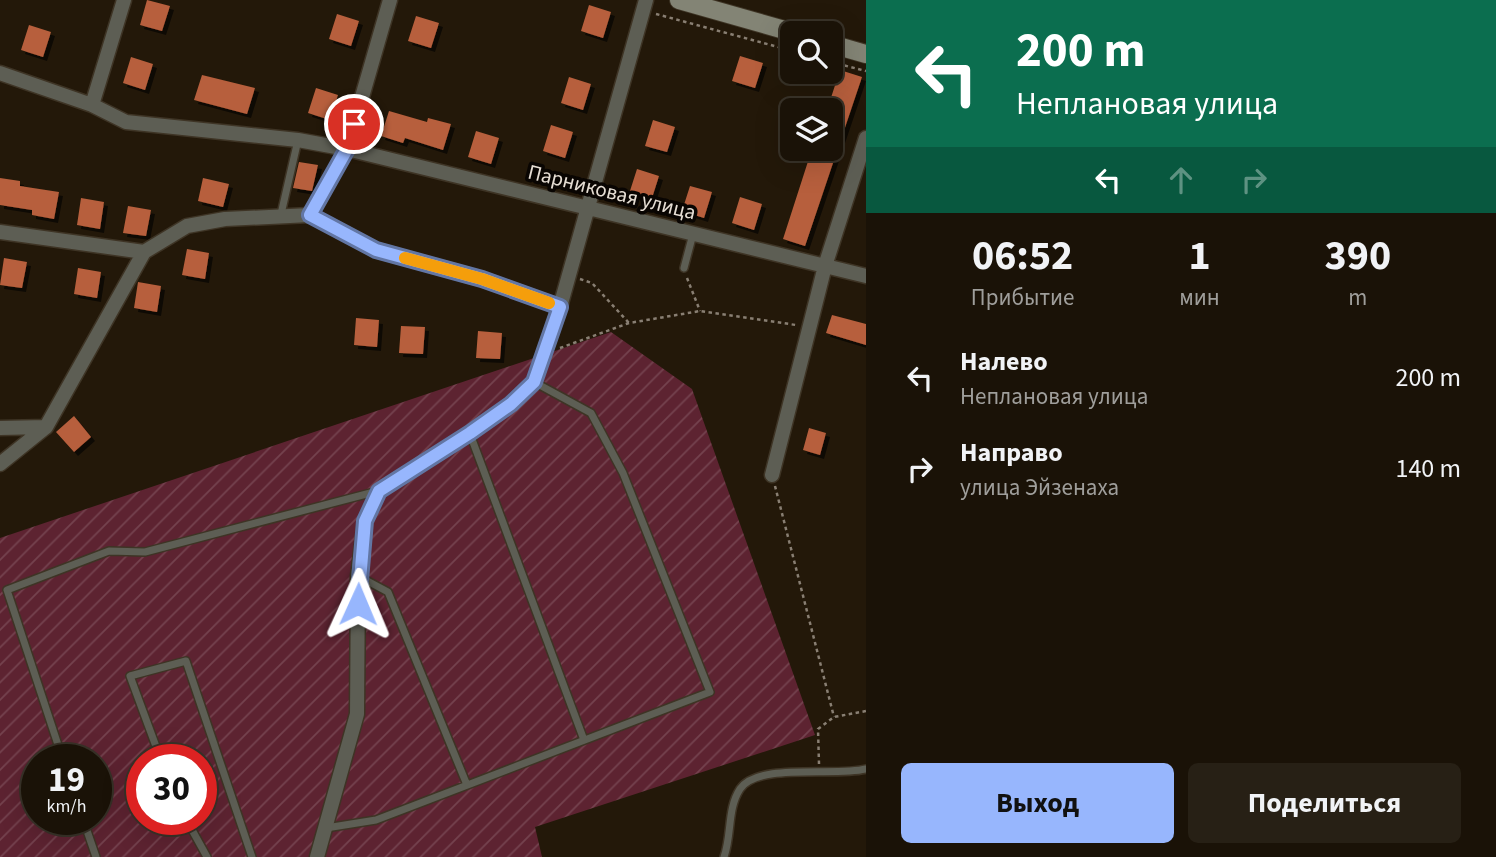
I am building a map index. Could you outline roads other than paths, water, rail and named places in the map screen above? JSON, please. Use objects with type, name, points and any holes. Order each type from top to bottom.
[{"type":"main road","points":[[679,0],[780,29]]},
{"type":"main road","points":[[843,47],[866,54]]},
{"type":"street","points":[[92,105],[124,0]]},
{"type":"street","points":[[310,215],[347,149],[390,0]]},
{"type":"street","points":[[317,857],[357,714],[358,576],[365,521],[379,491],[470,433],[511,404],[534,382],[560,307],[644,5]]},
{"type":"street","name":"Парниковая улица","points":[[0,73],[92,105],[126,122],[298,140],[347,149],[866,276]]},
{"type":"street","points":[[772,475],[825,266],[866,138]]},
{"type":"street","points":[[0,464],[46,427],[144,252],[187,226],[225,219],[281,214],[310,215],[376,250],[482,279],[560,307]]},
{"type":"street","points":[[0,232],[144,252]]},
{"type":"street","points":[[0,428],[46,427]]},
{"type":"lane","points":[[281,214],[298,140]]},
{"type":"lane","points":[[684,268],[694,234]]},
{"type":"lane","points":[[326,828],[376,820],[710,692],[623,473],[591,413],[534,382]]},
{"type":"lane","points":[[470,433],[584,740]]},
{"type":"lane","points":[[57,744],[4,592],[109,551],[145,552],[379,491]]},
{"type":"lane","points":[[358,576],[388,592],[467,785]]},
{"type":"lane","points":[[155,744],[130,676],[186,661],[214,744]]},
{"type":"lane","points":[[217,753],[252,857]]},
{"type":"lane","points":[[723,857],[730,816],[741,787],[759,775],[820,774],[866,769]]},
{"type":"lane","points":[[88,835],[96,857]]},
{"type":"lane","points":[[195,835],[207,857]]}]
